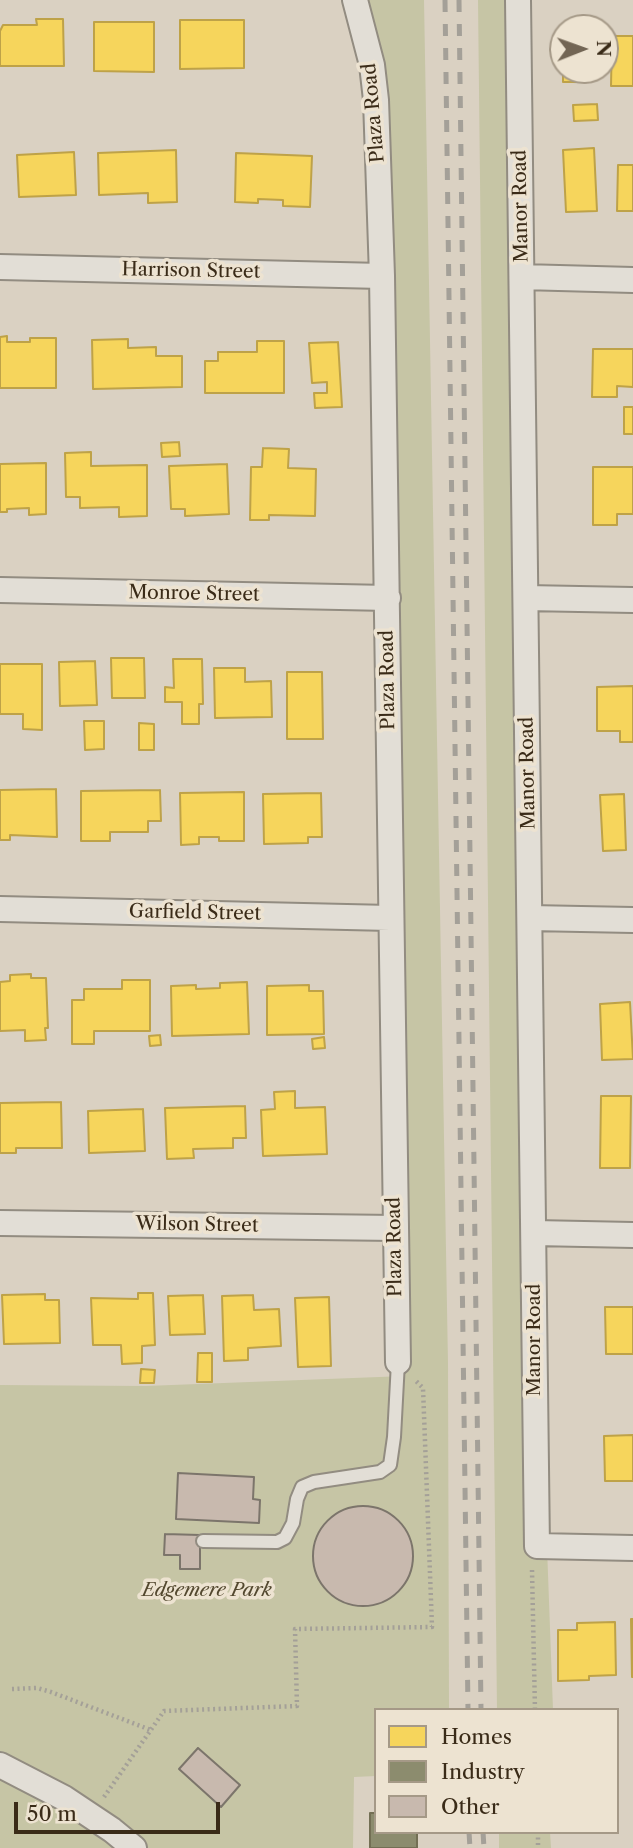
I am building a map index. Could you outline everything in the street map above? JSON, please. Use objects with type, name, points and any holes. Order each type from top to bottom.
[{"type":"street","name":"Plaza Road","points":[[355,0],[372,65],[376,100],[382,276],[398,1362]]},
{"type":"street","name":"Manor Road","points":[[518,0],[537,1546]]},
{"type":"street","name":"Harrison Street","points":[[0,267],[382,276]]},
{"type":"street","points":[[522,277],[633,280]]},
{"type":"street","name":"Monroe Street","points":[[0,590],[388,598]]},
{"type":"street","points":[[526,598],[633,600]]},
{"type":"street","name":"Garfield Street","points":[[0,909],[390,918]]},
{"type":"street","points":[[530,918],[633,920]]},
{"type":"street","name":"Wilson Street","points":[[0,1223],[395,1228]]},
{"type":"street","points":[[535,1233],[633,1235]]},
{"type":"street","points":[[537,1546],[633,1548]]},
{"type":"street","points":[[0,1765],[64,1798],[134,1848]]},
{"type":"lane","points":[[203,1541],[277,1542],[285,1538],[293,1523],[302,1487],[314,1482],[380,1472],[390,1465],[398,1362]]},
{"type":"path","points":[[91,1816],[164,1711],[297,1706],[295,1629],[432,1627],[423,1388],[398,1362]]},
{"type":"path","points":[[535,1708],[532,1562],[537,1546]]},
{"type":"path","points":[[12,1689],[37,1688],[51,1692],[150,1730]]},
{"type":"green space","name":"Edgemere Park","points":[[354,0],[424,0],[448,1363],[449,1708],[374,1708],[374,1776],[354,1777],[353,1848],[0,1848],[0,1385],[146,1386],[405,1376],[376,69]]},
{"type":"green space","points":[[478,0],[514,0],[547,1547],[553,1708],[497,1708]]},
{"type":"green space","points":[[499,1834],[550,1834],[551,1848],[499,1848]]},
{"type":"building: Homes","points":[[36,19],[63,19],[64,66],[0,66],[0,31],[3,25],[37,25]]},
{"type":"building: Homes","points":[[180,20],[244,20],[244,68],[180,69]]},
{"type":"building: Homes","points":[[94,22],[154,22],[154,72],[94,71]]},
{"type":"building: Homes","points":[[619,36],[633,36],[633,86],[611,86],[619,84]]},
{"type":"building: Homes","points":[[597,104],[598,120],[574,121],[573,105]]},
{"type":"building: Homes","points":[[594,148],[597,211],[566,212],[563,150]]},
{"type":"building: Homes","points":[[176,150],[177,202],[148,203],[148,193],[99,195],[98,153]]},
{"type":"building: Homes","points":[[74,152],[76,195],[19,197],[17,155]]},
{"type":"building: Homes","points":[[236,153],[312,156],[310,207],[283,206],[283,200],[235,202]]},
{"type":"building: Homes","points":[[618,165],[633,165],[633,211],[617,211]]},
{"type":"building: Homes","points":[[7,336],[7,342],[30,342],[30,338],[56,338],[56,388],[0,388],[0,337]]},
{"type":"building: Homes","points":[[128,339],[128,348],[156,347],[156,356],[182,356],[182,387],[93,389],[92,340]]},
{"type":"building: Homes","points":[[257,341],[284,341],[284,393],[205,393],[205,361],[218,361],[218,352],[257,352]]},
{"type":"building: Homes","points":[[338,342],[342,407],[315,408],[314,393],[327,393],[327,382],[312,383],[309,343]]},
{"type":"building: Homes","points":[[593,349],[633,349],[633,387],[617,386],[617,397],[592,397]]},
{"type":"building: Homes","points":[[624,407],[633,407],[633,434],[624,434]]},
{"type":"building: Homes","points":[[179,442],[180,456],[162,457],[161,443]]},
{"type":"building: Homes","points":[[263,448],[289,449],[288,468],[316,469],[315,516],[269,515],[269,520],[250,520],[251,467],[262,467]]},
{"type":"building: Homes","points":[[91,452],[91,466],[147,465],[147,516],[119,517],[119,507],[80,508],[80,497],[66,497],[65,453]]},
{"type":"building: Homes","points":[[46,463],[46,514],[29,515],[29,508],[0,512],[0,464]]},
{"type":"building: Homes","points":[[227,464],[229,514],[185,516],[185,509],[171,509],[169,466]]},
{"type":"building: Homes","points":[[593,467],[633,467],[633,514],[617,514],[617,525],[593,525]]},
{"type":"building: Homes","points":[[111,658],[144,658],[145,698],[112,698]]},
{"type":"building: Homes","points":[[173,659],[202,659],[203,704],[199,704],[199,724],[182,724],[182,702],[165,702],[165,687],[174,688]]},
{"type":"building: Homes","points":[[95,661],[97,705],[60,706],[59,662]]},
{"type":"building: Homes","points":[[0,664],[42,664],[42,730],[23,729],[23,714],[0,714]]},
{"type":"building: Homes","points":[[214,668],[245,668],[245,682],[271,681],[272,717],[215,718]]},
{"type":"building: Homes","points":[[287,672],[322,672],[323,739],[287,739]]},
{"type":"building: Homes","points":[[633,686],[633,742],[620,742],[620,731],[597,731],[597,687]]},
{"type":"building: Homes","points":[[84,721],[104,721],[104,749],[85,750]]},
{"type":"building: Homes","points":[[139,723],[154,724],[154,750],[139,750]]},
{"type":"building: Homes","points":[[56,789],[57,837],[10,835],[10,840],[0,840],[0,790]]},
{"type":"building: Homes","points":[[160,790],[161,821],[148,821],[148,832],[110,832],[110,841],[81,841],[81,791]]},
{"type":"building: Homes","points":[[244,792],[244,841],[219,841],[219,837],[199,837],[199,844],[181,845],[180,793]]},
{"type":"building: Homes","points":[[321,793],[322,837],[308,837],[308,843],[264,844],[263,794]]},
{"type":"building: Homes","points":[[624,794],[626,850],[603,851],[600,795]]},
{"type":"building: Homes","points":[[31,974],[31,978],[46,978],[46,1040],[25,1041],[25,1030],[0,1031],[0,982],[10,981],[10,975]]},
{"type":"building: Homes","points":[[122,980],[150,980],[150,1031],[94,1031],[94,1044],[72,1044],[72,1000],[84,1000],[84,989],[122,989]]},
{"type":"building: Homes","points":[[247,982],[249,1034],[172,1036],[171,986],[220,988],[220,983]]},
{"type":"building: Homes","points":[[309,985],[309,991],[323,991],[324,1034],[267,1035],[267,986]]},
{"type":"building: Homes","points":[[630,1002],[633,1059],[602,1060],[600,1004]]},
{"type":"building: Homes","points":[[160,1035],[161,1045],[150,1046],[149,1036]]},
{"type":"building: Homes","points":[[324,1037],[325,1048],[313,1049],[312,1039]]},
{"type":"building: Homes","points":[[295,1091],[295,1108],[325,1107],[327,1154],[263,1156],[261,1110],[275,1109],[274,1092]]},
{"type":"building: Homes","points":[[601,1096],[631,1096],[630,1168],[600,1168]]},
{"type":"building: Homes","points":[[61,1102],[62,1148],[16,1148],[16,1153],[0,1153],[0,1103]]},
{"type":"building: Homes","points":[[245,1106],[246,1138],[233,1138],[233,1148],[193,1149],[194,1158],[167,1159],[165,1108]]},
{"type":"building: Homes","points":[[143,1109],[145,1151],[89,1153],[88,1111]]},
{"type":"building: Homes","points":[[138,1293],[153,1293],[155,1345],[142,1346],[142,1363],[122,1364],[121,1345],[93,1345],[91,1298],[138,1299]]},
{"type":"building: Homes","points":[[45,1294],[45,1300],[59,1300],[60,1343],[4,1344],[2,1295]]},
{"type":"building: Homes","points":[[203,1295],[205,1334],[170,1335],[168,1296]]},
{"type":"building: Homes","points":[[253,1295],[254,1310],[279,1309],[281,1346],[248,1348],[248,1360],[224,1361],[222,1296]]},
{"type":"building: Homes","points":[[329,1297],[331,1366],[298,1367],[295,1298]]},
{"type":"building: Homes","points":[[605,1307],[633,1307],[633,1354],[606,1354]]},
{"type":"building: Homes","points":[[198,1353],[212,1353],[212,1382],[197,1382]]},
{"type":"building: Homes","points":[[141,1369],[155,1370],[154,1383],[140,1383]]},
{"type":"building: Homes","points":[[633,1435],[633,1481],[605,1481],[604,1436]]},
{"type":"building: Homes","points":[[633,1619],[633,1677],[632,1677]]},
{"type":"building: Homes","points":[[615,1622],[616,1675],[589,1676],[589,1680],[558,1681],[558,1630],[577,1630],[577,1623]]},
{"type":"building: Industry","points":[[370,1813],[374,1813],[374,1834],[417,1834],[417,1848],[370,1848]]},
{"type":"building: Other","points":[[178,1473],[254,1477],[253,1499],[260,1500],[259,1523],[176,1519]]},
{"type":"building: Other","points":[[363,1506],[391,1514],[405,1528],[413,1556],[405,1584],[391,1598],[363,1606],[335,1598],[321,1584],[313,1556],[321,1528],[335,1514]]},
{"type":"building: Other","points":[[165,1534],[200,1535],[200,1569],[180,1569],[180,1555],[164,1555]]},
{"type":"building: Other","points":[[198,1748],[240,1785],[221,1807],[179,1769]]},
{"type":"railway","points":[[445,0],[468,1708]]},
{"type":"railway","points":[[459,0],[481,1708]]},
{"type":"railway","points":[[469,1834],[470,1848]]},
{"type":"railway","points":[[483,1834],[484,1848]]}]
